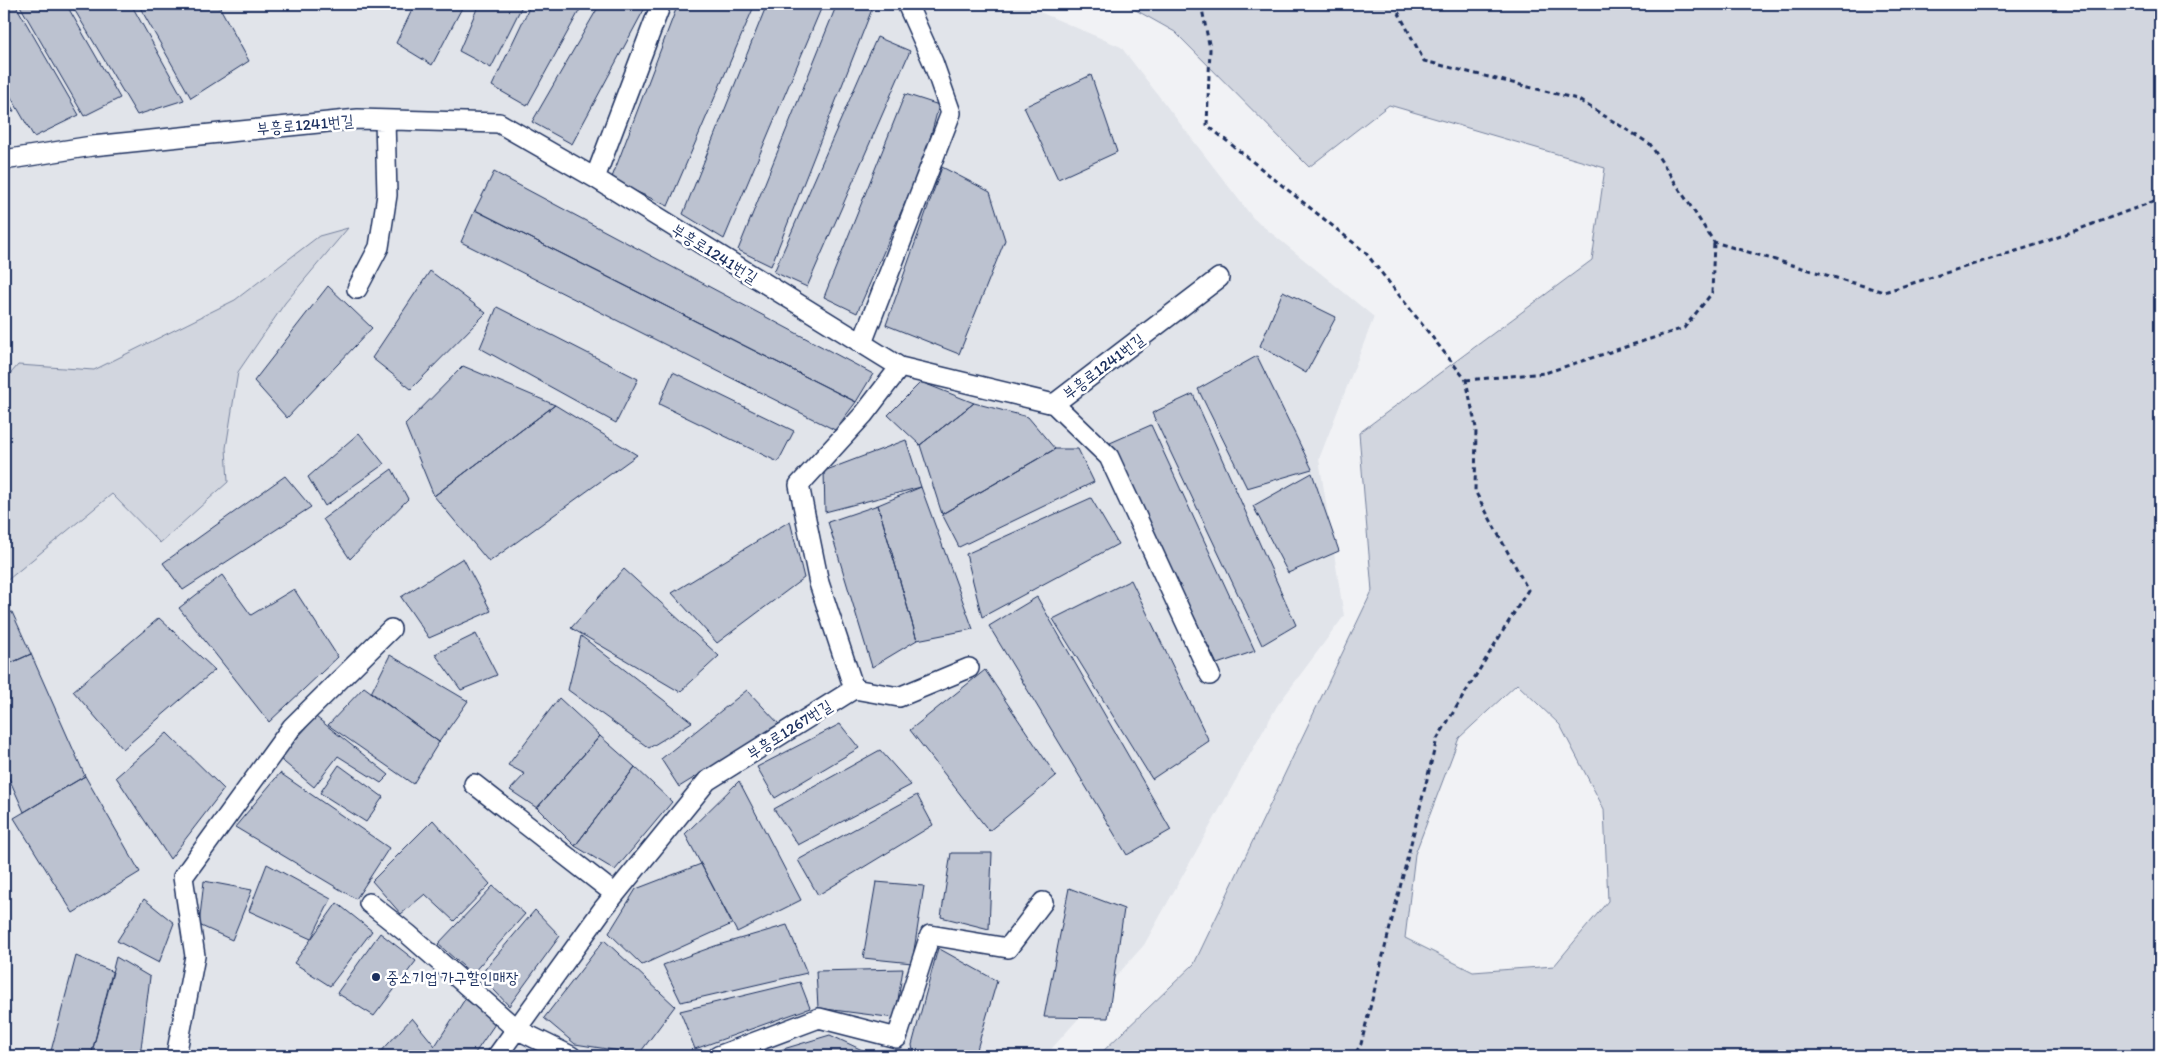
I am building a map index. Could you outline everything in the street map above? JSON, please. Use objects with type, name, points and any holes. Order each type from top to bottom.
[{"type":"lane","points":[[594,178],[660,4]]},
{"type":"lane","points":[[862,343],[951,113],[933,62],[908,4]]},
{"type":"lane","name":"부흥로1241번길","points":[[4,160],[92,146],[358,119],[499,123],[594,178],[900,367],[1054,404],[1219,278]]},
{"type":"lane","points":[[357,289],[379,247],[387,195],[385,120]]},
{"type":"lane","points":[[900,367],[864,414],[799,485],[819,583],[854,689],[899,697],[969,668]]},
{"type":"lane","points":[[1054,404],[1108,458],[1210,675]]},
{"type":"lane","points":[[176,1056],[195,956],[183,876],[292,727],[392,629]]},
{"type":"lane","name":"부흥로1267번길","points":[[497,1056],[615,894],[707,781],[854,689]]},
{"type":"lane","points":[[474,784],[615,894]]},
{"type":"lane","points":[[718,1056],[819,1018],[897,1038],[930,935],[1008,948],[1042,902]]},
{"type":"lane","points":[[369,903],[408,934],[516,1029],[571,1056]]},
{"type":"path","points":[[1201,4],[1210,49],[1207,125],[1365,252],[1466,380],[1476,428],[1476,491],[1528,590],[1437,739],[1361,1044],[1354,1056]]},
{"type":"path","points":[[1394,4],[1424,62],[1577,99],[1650,144],[1714,242],[1712,293],[1684,328],[1545,374],[1466,380]]},
{"type":"path","points":[[1714,242],[1884,292],[2042,243],[2160,199]]},
{"type":"shaded area","points":[[4,4],[1021,4],[1121,47],[1253,218],[1374,317],[1319,459],[1344,616],[1277,706],[1144,945],[1045,1056],[4,1056]]},
{"type":"shaded area","points":[[1125,4],[2160,4],[2160,1056],[1098,1056],[1194,964],[1372,591],[1359,433],[1592,260],[1605,168],[1389,105],[1309,167],[1175,32]],"holes":[[[1517,684],[1560,725],[1604,809],[1608,901],[1554,966],[1473,972],[1405,938],[1415,854],[1459,738]]]},
{"type":"shaded area","points":[[348,228],[285,303],[238,372],[226,448],[228,482],[160,543],[112,494],[4,583],[4,381],[18,365],[94,370],[235,300],[319,236]]},
{"type":"building","points":[[4,4],[15,4],[79,115],[34,137],[4,85]]},
{"type":"building","points":[[19,4],[66,4],[120,98],[84,116]]},
{"type":"building","points":[[71,4],[131,4],[184,100],[137,115]]},
{"type":"building","points":[[138,4],[218,4],[249,61],[191,98]]},
{"type":"building","points":[[415,4],[464,4],[432,65],[396,43]]},
{"type":"building","points":[[479,4],[523,4],[491,68],[459,51]]},
{"type":"building","points":[[531,4],[583,4],[527,106],[492,86]]},
{"type":"building","points":[[600,4],[647,4],[572,144],[532,122]]},
{"type":"building","points":[[678,4],[755,4],[668,206],[611,180]]},
{"type":"building","points":[[767,4],[823,4],[724,239],[683,214]]},
{"type":"building","points":[[837,4],[874,4],[771,266],[738,250]]},
{"type":"building","points":[[877,37],[910,51],[807,287],[774,272]]},
{"type":"building","points":[[1091,75],[1117,152],[1058,179],[1024,107]]},
{"type":"building","points":[[4,94],[14,111],[4,115]]},
{"type":"building","points":[[905,94],[939,105],[925,157],[857,313],[824,297]]},
{"type":"building","points":[[942,167],[990,192],[1005,240],[959,354],[886,325]]},
{"type":"building","points":[[494,172],[873,374],[856,402],[475,210]]},
{"type":"building","points":[[475,210],[856,402],[835,430],[461,242]]},
{"type":"building","points":[[430,271],[486,313],[411,389],[372,358]]},
{"type":"building","points":[[328,286],[372,328],[287,418],[254,381]]},
{"type":"building","points":[[1283,291],[1336,317],[1306,373],[1260,346]]},
{"type":"building","points":[[497,307],[638,379],[616,423],[480,348]]},
{"type":"building","points":[[1257,356],[1312,469],[1247,488],[1198,389]]},
{"type":"building","points":[[463,366],[555,405],[434,496],[405,425]]},
{"type":"building","points":[[673,372],[794,431],[778,462],[659,404]]},
{"type":"building","points":[[921,382],[974,403],[920,445],[888,415]]},
{"type":"building","points":[[1193,394],[1296,625],[1262,645],[1152,413]]},
{"type":"building","points":[[974,403],[1028,417],[1055,449],[942,514],[920,445]]},
{"type":"building","points":[[555,405],[637,455],[489,562],[434,496]]},
{"type":"building","points":[[1151,425],[1255,651],[1217,664],[1110,443]]},
{"type":"building","points":[[359,433],[384,464],[325,506],[308,477]]},
{"type":"building","points":[[906,440],[921,487],[825,512],[824,471]]},
{"type":"building","points":[[1055,449],[1078,449],[1094,482],[959,547],[942,514]]},
{"type":"building","points":[[392,469],[408,499],[350,559],[323,519]]},
{"type":"building","points":[[1312,473],[1339,551],[1288,573],[1253,506]]},
{"type":"building","points":[[285,476],[311,507],[183,590],[163,563]]},
{"type":"building","points":[[921,487],[973,629],[917,640],[878,505]]},
{"type":"building","points":[[1091,498],[1118,544],[982,617],[966,554]]},
{"type":"building","points":[[878,505],[917,640],[872,667],[828,522]]},
{"type":"building","points":[[790,521],[804,578],[717,643],[672,593]]},
{"type":"building","points":[[463,558],[491,611],[429,638],[401,597]]},
{"type":"building","points":[[624,569],[719,656],[680,692],[571,628]]},
{"type":"building","points":[[222,575],[251,615],[294,589],[338,657],[269,722],[179,608]]},
{"type":"building","points":[[1131,580],[1209,741],[1152,779],[1053,619]]},
{"type":"building","points":[[1037,597],[1171,830],[1127,855],[989,626]]},
{"type":"building","points":[[12,612],[31,654],[4,666],[4,614]]},
{"type":"building","points":[[159,618],[215,670],[123,749],[73,691]]},
{"type":"building","points":[[476,634],[497,675],[461,690],[435,654]]},
{"type":"building","points":[[581,636],[692,722],[649,748],[568,690]]},
{"type":"building","points":[[31,654],[85,776],[24,812],[4,767],[4,666]]},
{"type":"building","points":[[390,655],[468,701],[439,742],[371,693]]},
{"type":"building","points":[[985,670],[1056,776],[989,831],[910,730]]},
{"type":"building","points":[[364,687],[439,742],[413,784],[328,725]]},
{"type":"building","points":[[747,690],[780,725],[679,787],[661,759]]},
{"type":"building","points":[[559,698],[600,736],[537,808],[510,790],[525,774],[508,765]]},
{"type":"building","points":[[316,717],[389,775],[381,783],[338,756],[314,787],[279,758]]},
{"type":"building","points":[[840,724],[859,748],[775,798],[757,767]]},
{"type":"building","points":[[167,733],[224,789],[170,859],[116,777]]},
{"type":"building","points":[[600,736],[635,767],[575,846],[537,808]]},
{"type":"building","points":[[880,750],[911,785],[798,845],[774,809]]},
{"type":"building","points":[[339,765],[383,797],[366,822],[320,793]]},
{"type":"building","points":[[635,767],[672,802],[615,870],[575,846]]},
{"type":"building","points":[[280,773],[389,848],[356,899],[235,827]]},
{"type":"building","points":[[85,776],[140,872],[73,913],[14,818]]},
{"type":"building","points":[[739,781],[801,900],[737,932],[685,834]]},
{"type":"building","points":[[917,795],[933,825],[818,895],[798,860]]},
{"type":"building","points":[[433,820],[490,884],[454,921],[425,894],[401,914],[372,881]]},
{"type":"building","points":[[951,853],[992,853],[989,929],[941,917]]},
{"type":"building","points":[[267,864],[331,899],[311,939],[249,911]]},
{"type":"building","points":[[701,864],[732,924],[642,965],[609,933],[636,889]]},
{"type":"building","points":[[204,881],[252,890],[232,940],[199,925]]},
{"type":"building","points":[[876,882],[924,886],[912,963],[863,958]]},
{"type":"building","points":[[493,886],[525,914],[472,974],[438,944]]},
{"type":"building","points":[[1069,888],[1124,909],[1108,1018],[1044,1017]]},
{"type":"building","points":[[144,899],[174,923],[159,963],[117,941]]},
{"type":"building","points":[[337,903],[372,931],[330,986],[294,963]]},
{"type":"building","points":[[535,910],[560,936],[509,1006],[480,975]]},
{"type":"building","points":[[787,925],[807,973],[681,1002],[663,965],[715,946]]},
{"type":"building","name":"중소기업 가구할인매장","points":[[380,933],[416,961],[374,1016],[337,993]]},
{"type":"building","points":[[604,940],[675,1006],[639,1054],[575,1044],[544,1018]]},
{"type":"building","points":[[938,948],[997,981],[975,1056],[914,1056],[912,1045]]},
{"type":"building","points":[[76,956],[113,972],[91,1056],[69,1056],[51,1051]]},
{"type":"building","points":[[116,957],[150,977],[140,1056],[91,1056]]},
{"type":"building","points":[[903,969],[895,1018],[818,1008],[816,971]]},
{"type":"building","points":[[800,982],[810,1008],[695,1049],[680,1011]]},
{"type":"building","points":[[465,999],[497,1021],[473,1056],[377,1056],[412,1018],[435,1046]]},
{"type":"building","points":[[830,1035],[875,1056],[760,1056]]},
{"type":"building","points":[[189,1053],[225,1056],[189,1056]]},
{"type":"place","name":"중소기업 가구할인매장","points":[[376,977]]}]
